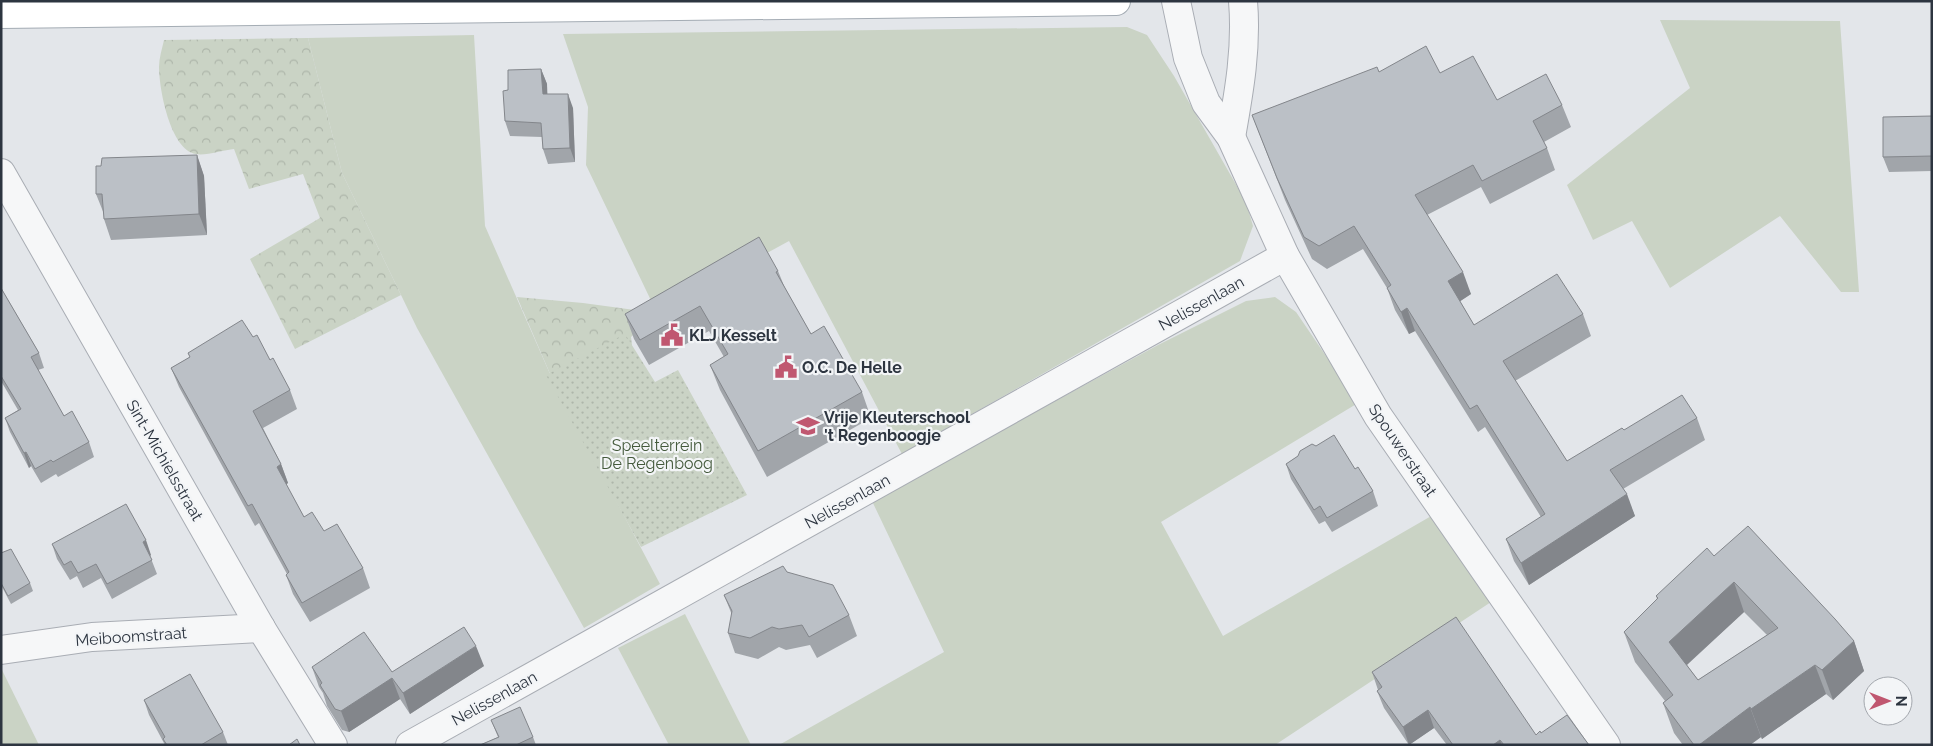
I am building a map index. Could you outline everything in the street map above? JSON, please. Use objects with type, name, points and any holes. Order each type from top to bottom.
[{"type":"main road","points":[[1,14],[1116,1]]},
{"type":"street","name":"Spouwerstraat","points":[[1176,1],[1188,58],[1206,103],[1231,137],[1285,256],[1378,416],[1606,745]]},
{"type":"street","points":[[1231,137],[1242,72],[1245,24],[1243,1]]},
{"type":"street","name":"Sint-Michielsstraat","points":[[1,173],[262,628],[333,745]]},
{"type":"street","name":"Nelissenlaan","points":[[410,745],[1285,256]]},
{"type":"street","name":"Meiboomstraat","points":[[1,650],[92,637],[262,628]]},
{"type":"green space","points":[[1660,20],[1840,21],[1859,292],[1841,292],[1780,216],[1670,288],[1632,221],[1593,240],[1567,185],[1690,88]]},
{"type":"green space","points":[[1127,27],[1147,35],[1174,76],[1246,202],[1253,226],[1240,261],[902,454],[789,241],[657,313],[586,165],[588,107],[563,34]]},
{"type":"green space","points":[[474,35],[485,226],[554,383],[660,584],[584,628],[417,328],[342,173],[308,38]]},
{"type":"green space","points":[[308,38],[342,173],[401,295],[295,349],[250,259],[320,218],[303,174],[249,189],[234,149],[209,154],[196,154],[187,150],[179,142],[168,117],[161,89],[159,64],[164,40]]},
{"type":"green space","points":[[517,297],[583,303],[657,313],[631,337],[632,345],[554,383]]},
{"type":"green space","points":[[1275,297],[1296,312],[1358,403],[1161,522],[1223,636],[1433,515],[1491,602],[1275,745],[779,745],[944,652],[872,501],[1158,345],[1246,301]]},
{"type":"green space","name":"Speelterrein De Regenboog","points":[[625,334],[655,382],[678,370],[747,495],[641,547],[546,375]]},
{"type":"green space","points":[[685,614],[751,745],[669,745],[618,648]]},
{"type":"green space","points":[[1,668],[39,745],[1,745]]},
{"type":"building","points":[[1426,46],[1440,73],[1473,56],[1497,100],[1546,74],[1562,105],[1533,121],[1547,148],[1482,181],[1473,165],[1415,195],[1463,272],[1448,281],[1474,325],[1557,274],[1583,314],[1503,361],[1567,461],[1682,395],[1697,418],[1610,470],[1627,494],[1521,563],[1506,539],[1545,514],[1477,405],[1470,409],[1407,308],[1401,312],[1387,288],[1391,285],[1354,226],[1319,246],[1304,237],[1277,178],[1252,115],[1377,67],[1379,72]]},
{"type":"building","points":[[541,69],[543,94],[568,94],[570,148],[543,149],[541,123],[505,121],[503,91],[508,90],[508,70]]},
{"type":"building","points":[[1932,116],[1932,156],[1883,157],[1883,117]]},
{"type":"building","points":[[197,155],[199,214],[104,219],[102,194],[96,194],[96,166],[101,166],[102,158]]},
{"type":"building","name":"O.C. De Helle","points":[[759,237],[778,271],[776,272],[811,334],[824,326],[862,392],[758,451],[710,365],[728,354],[700,306],[640,340],[625,314]]},
{"type":"building","points":[[1,288],[39,353],[31,357],[64,416],[72,411],[89,442],[53,462],[51,460],[35,469],[5,418],[21,409],[1,376]]},
{"type":"building","points":[[242,320],[253,337],[257,335],[270,360],[273,358],[290,390],[253,411],[281,464],[277,467],[304,517],[312,512],[324,531],[337,524],[363,568],[302,603],[286,575],[289,572],[252,504],[248,506],[171,368],[190,357],[188,353]]},
{"type":"building","points":[[1334,435],[1355,469],[1358,467],[1373,491],[1327,518],[1320,506],[1314,510],[1286,464],[1298,456],[1300,451],[1312,444],[1316,446]]},
{"type":"building","points":[[126,504],[146,540],[143,542],[152,560],[107,584],[96,564],[78,573],[71,561],[64,565],[52,544]]},
{"type":"building","points":[[1748,526],[1854,641],[1822,670],[1815,665],[1751,709],[1750,707],[1699,745],[1694,745],[1663,703],[1673,695],[1624,632],[1658,598],[1656,596],[1707,548],[1714,556]],"holes":[[[1734,582],[1778,628],[1698,680],[1669,642]]]},
{"type":"building","points":[[11,549],[30,583],[8,596],[1,583],[1,553]]},
{"type":"building","points":[[783,566],[787,572],[833,585],[849,615],[809,637],[802,625],[779,629],[772,627],[750,638],[728,633],[732,611],[724,595]]},
{"type":"building","points":[[1456,617],[1536,735],[1567,715],[1589,745],[1504,745],[1500,740],[1493,745],[1453,745],[1428,710],[1403,727],[1377,691],[1382,687],[1372,672]]},
{"type":"building","points":[[464,627],[476,646],[403,693],[392,678],[341,711],[335,709],[320,685],[322,683],[312,667],[364,632],[392,672]]},
{"type":"building","points":[[190,674],[223,732],[201,745],[167,745],[163,739],[165,737],[144,700]]},
{"type":"building","points":[[520,707],[533,737],[516,745],[480,745],[499,737],[491,720]]},
{"type":"building","points":[[297,739],[300,745],[289,745]]},
{"type":"place","name":"KLJ Kesselt","points":[[672,335]]},
{"type":"place","name":"O.C. De Helle","points":[[786,367]]},
{"type":"place","name":"Vrije Kleuterschool 't Regenboogje","points":[[808,426]]}]
